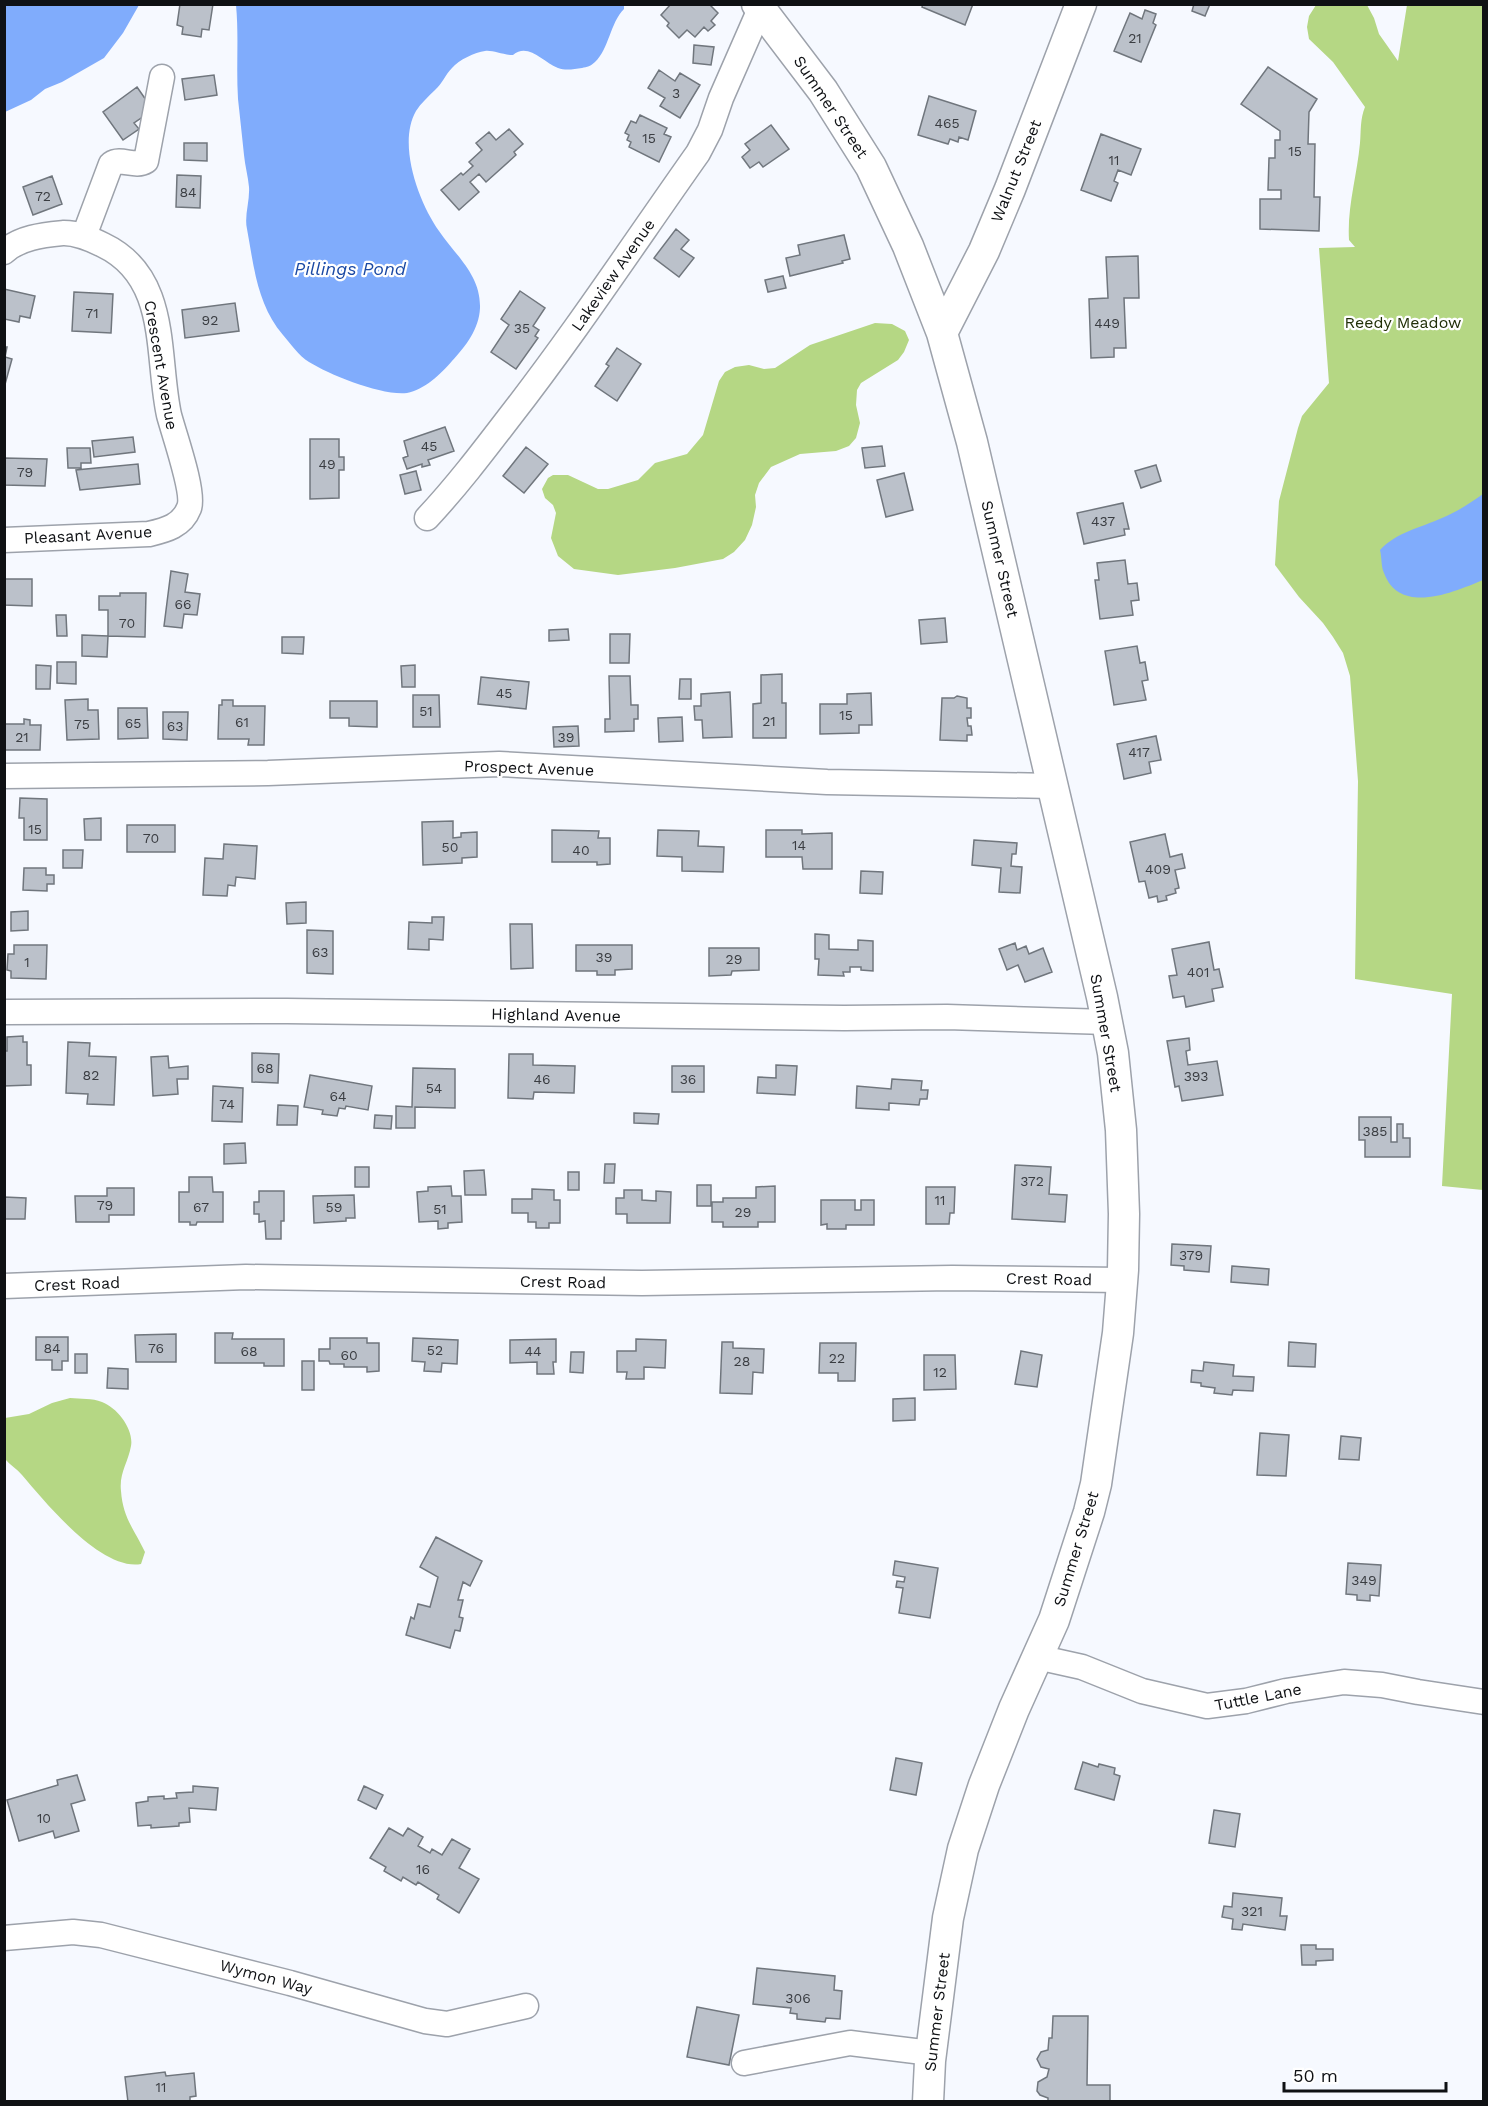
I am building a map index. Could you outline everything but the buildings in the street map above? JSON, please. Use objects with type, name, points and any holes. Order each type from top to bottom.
[{"type":"main road","name":"Walnut Street","points":[[942,333],[984,250],[1010,189],[1081,4]]},
{"type":"main road","name":"Summer Street","points":[[759,7],[823,92],[872,167],[908,246],[942,333],[972,442],[1107,1022],[1113,1053],[1124,1167],[1122,1280],[1117,1340],[1096,1484],[1054,1620],[1007,1728],[963,1850],[948,1918],[928,2102]]},
{"type":"street","name":"Lakeview Avenue","points":[[427,518],[458,483],[556,355],[698,153],[710,130],[759,7]]},
{"type":"street","points":[[84,236],[111,164],[116,160],[140,164],[146,161],[162,77]]},
{"type":"street","name":"Crescent Avenue","points":[[4,252],[38,235],[69,233],[84,236],[108,247],[129,263],[145,282],[160,338],[166,402],[188,484],[190,506],[184,519],[171,528]]},
{"type":"street","name":"Pleasant Avenue","points":[[4,540],[128,536],[149,534],[171,528]]},
{"type":"street","name":"Prospect Avenue","points":[[4,776],[268,773],[499,764],[827,782],[1053,786]]},
{"type":"street","name":"Highland Avenue","points":[[4,1012],[287,1011],[844,1018],[947,1017],[1107,1022]]},
{"type":"street","name":"Crest Road","points":[[4,1286],[246,1277],[642,1283],[952,1278],[1122,1280]]},
{"type":"street","name":"Tuttle Lane","points":[[1037,1658],[1082,1666],[1142,1691],[1207,1706],[1246,1701],[1286,1690],[1344,1682],[1382,1685],[1484,1702]]},
{"type":"street","name":"Wymon Way","points":[[4,1938],[73,1932],[102,1935],[290,1983],[425,2021],[447,2024],[526,2006]]},
{"type":"street","points":[[744,2063],[850,2043],[932,2053]]},
{"type":"green space","name":"Reedy Meadow","points":[[1316,5],[1367,5],[1379,34],[1398,61],[1407,5],[1483,5],[1483,1190],[1442,1186],[1452,994],[1355,979],[1358,781],[1350,676],[1343,653],[1333,637],[1275,565],[1279,501],[1298,428],[1302,416],[1329,383],[1319,248],[1355,247],[1349,240],[1349,216],[1359,155],[1361,120],[1365,107],[1333,62],[1309,39],[1307,27],[1309,16]]},
{"type":"green space","points":[[875,323],[892,324],[905,331],[909,340],[898,360],[861,383],[857,390],[856,405],[860,423],[856,438],[849,446],[836,451],[800,454],[771,467],[759,483],[755,495],[756,507],[752,525],[745,540],[734,552],[723,559],[618,575],[574,569],[558,556],[551,538],[556,513],[553,505],[545,498],[542,489],[548,478],[553,475],[568,475],[598,489],[608,489],[638,480],[655,463],[687,454],[703,435],[719,381],[725,372],[735,367],[749,365],[764,369],[775,368],[810,345]]},
{"type":"green space","points":[[70,1398],[94,1400],[108,1405],[124,1420],[130,1433],[131,1446],[122,1473],[121,1491],[127,1516],[145,1552],[141,1564],[125,1563],[109,1557],[92,1546],[45,1502],[5,1459],[5,1418],[29,1414],[52,1403]]},
{"type":"water","points":[[5,4],[139,5],[123,33],[104,58],[45,89],[31,100],[5,112]]},
{"type":"water","name":"Pillings Pond","points":[[236,5],[624,5],[600,57],[590,65],[570,70],[558,68],[530,52],[524,51],[513,55],[491,51],[481,52],[455,65],[416,111],[411,124],[409,140],[413,173],[418,189],[431,219],[472,276],[479,296],[480,308],[471,337],[448,366],[420,389],[407,393],[384,391],[356,384],[318,367],[295,349],[267,311],[258,285],[246,224],[249,187],[238,99]]},
{"type":"water","points":[[1483,494],[1483,580],[1458,590],[1429,597],[1402,594],[1392,586],[1383,571],[1380,550],[1401,535],[1453,513]]}]
